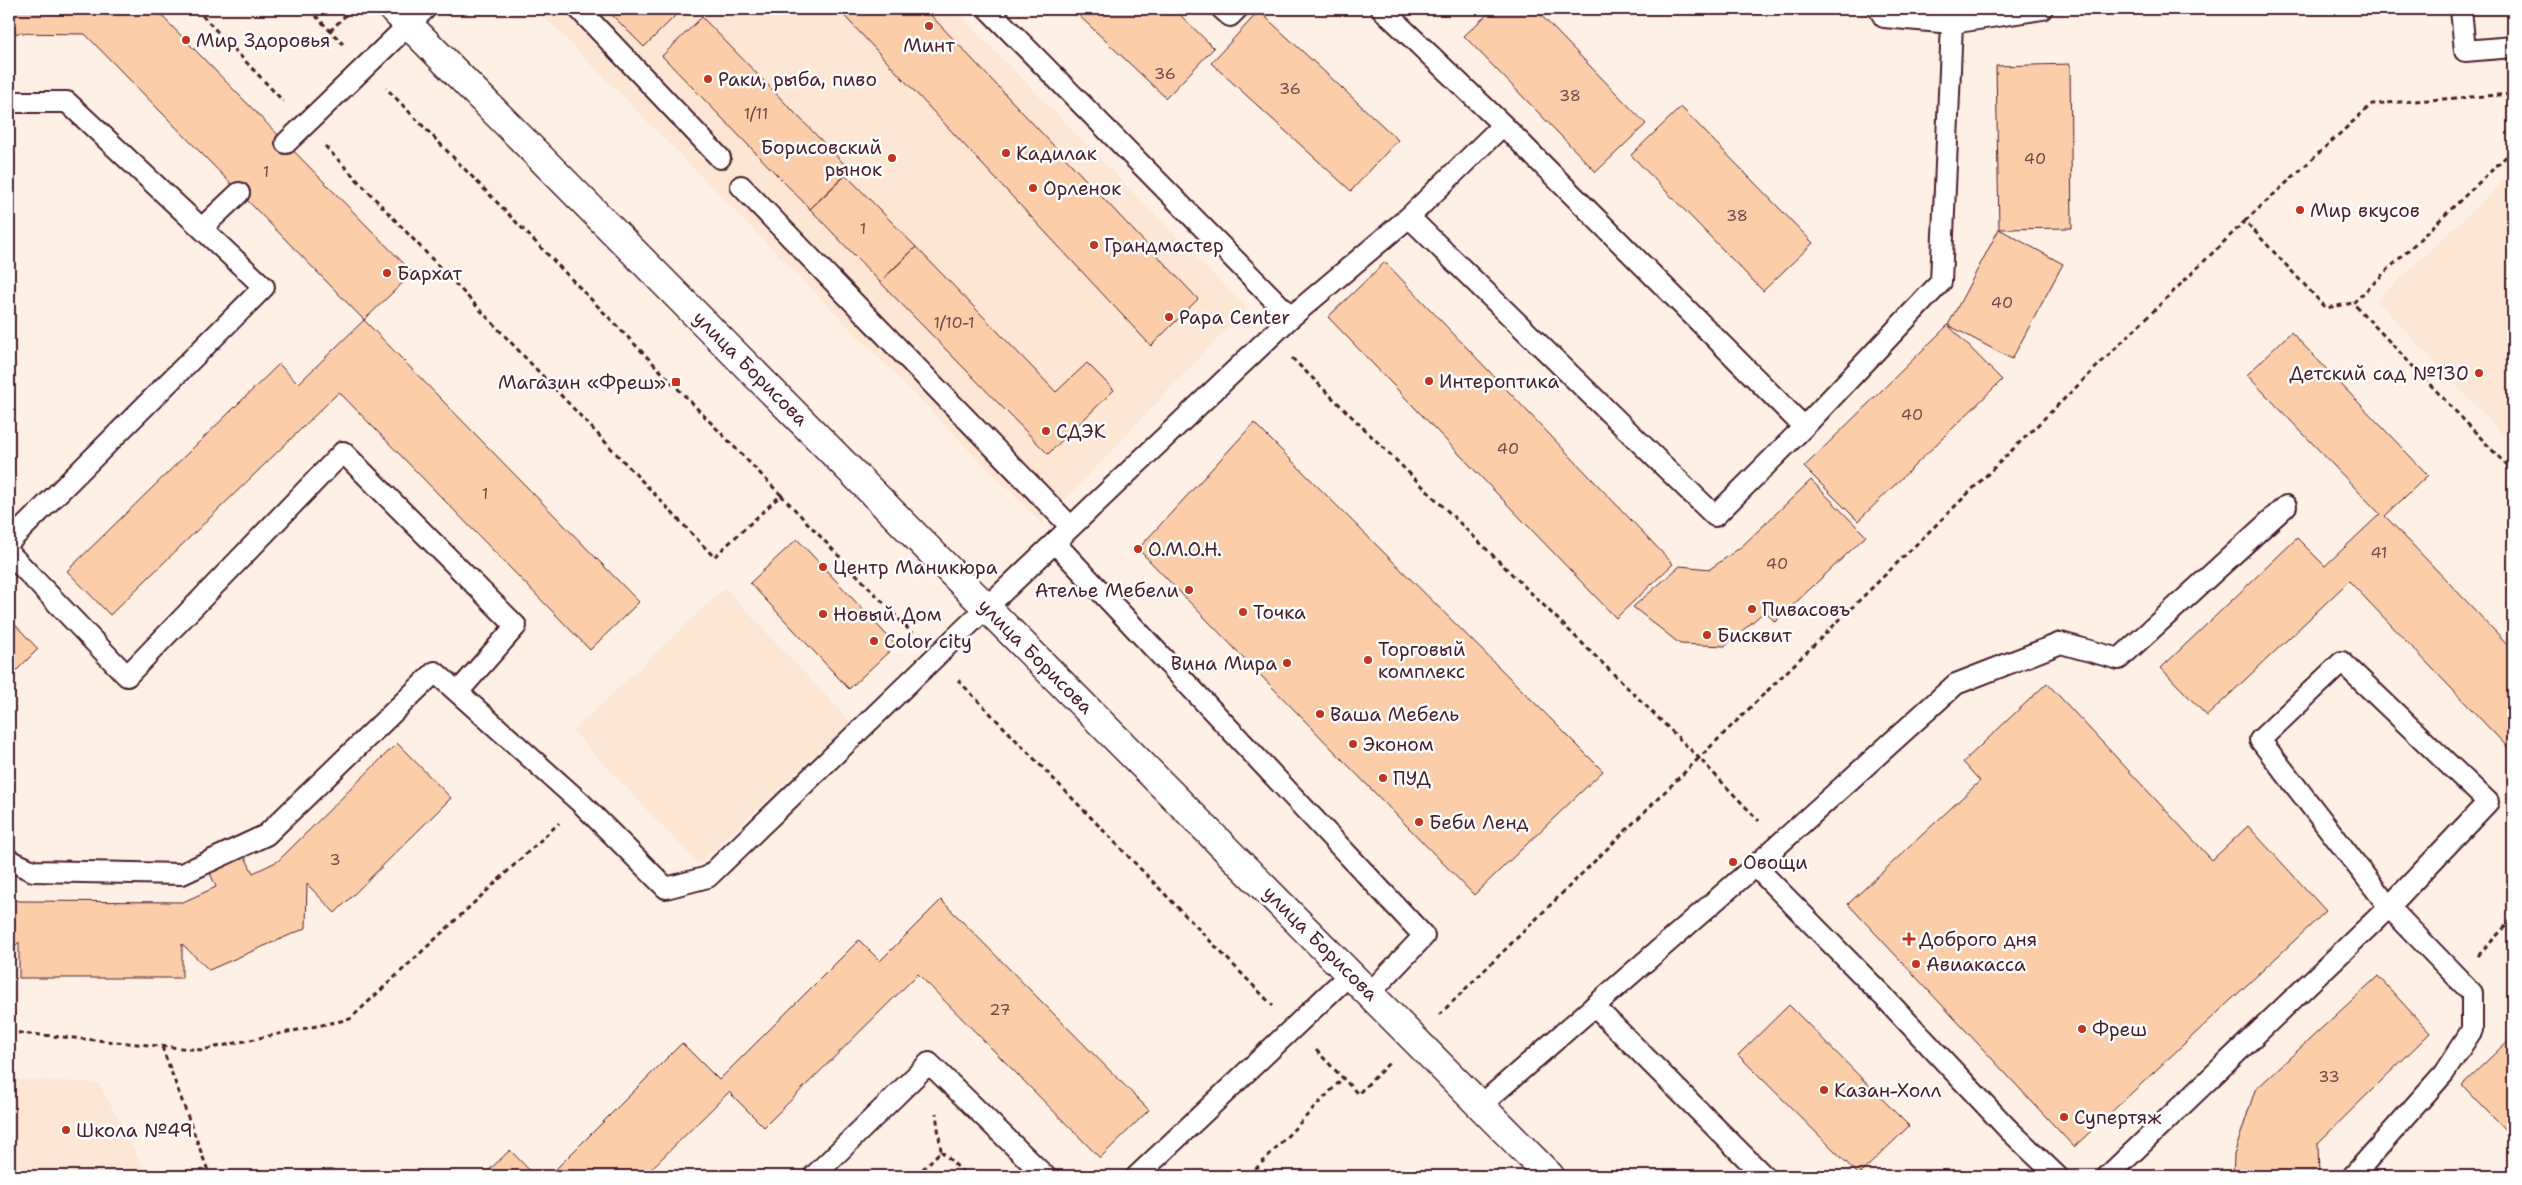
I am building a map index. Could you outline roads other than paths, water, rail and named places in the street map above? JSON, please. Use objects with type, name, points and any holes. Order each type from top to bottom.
[{"type":"main road","name":"улица Борисова","points":[[409,14],[987,607],[1550,1176]]},
{"type":"lane","points":[[579,9],[720,158]]},
{"type":"lane","points":[[988,9],[1291,318]]},
{"type":"lane","points":[[1222,9],[1230,16],[1237,9]]},
{"type":"lane","points":[[1382,9],[1503,125],[1804,427]]},
{"type":"lane","points":[[1879,9],[1884,17],[1952,23],[2042,9]]},
{"type":"lane","points":[[2461,9],[2465,51],[2513,47]]},
{"type":"lane","points":[[286,143],[365,66],[409,14]]},
{"type":"lane","points":[[1409,217],[1715,516],[1804,427],[1941,282],[1952,23]]},
{"type":"lane","points":[[9,102],[68,102],[264,287],[9,542]]},
{"type":"lane","points":[[9,860],[34,871],[182,874],[266,835],[435,672],[581,803],[666,888],[708,877],[987,607],[1291,318],[1409,217],[1503,125]]},
{"type":"lane","points":[[741,186],[1071,527]]},
{"type":"lane","points":[[202,228],[239,193]]},
{"type":"lane","points":[[9,553],[127,676],[343,452],[516,626],[458,692]]},
{"type":"lane","points":[[1481,1105],[1780,843],[1956,684],[2061,643],[2119,659],[2286,506]]},
{"type":"lane","points":[[1055,543],[1424,936],[1370,992]]},
{"type":"lane","points":[[2108,1176],[2389,907],[2488,802],[2342,662],[2260,740],[2389,907],[2472,993],[2472,1030],[2444,1073],[2353,1176]]},
{"type":"lane","points":[[1754,866],[1884,997],[2007,1128],[2057,1176]]},
{"type":"lane","points":[[1137,1176],[1351,973]]},
{"type":"lane","points":[[1594,1006],[1764,1176]]},
{"type":"lane","points":[[814,1176],[929,1063],[1045,1176]]},
{"type":"place","name":"Минт","points":[[929,26]]},
{"type":"place","name":"Мир Здоровья","points":[[186,40]]},
{"type":"place","name":"Раки, рыба, пиво","points":[[708,79]]},
{"type":"place","name":"Кадилак","points":[[1006,153]]},
{"type":"place","name":"Борисовский рынок","points":[[892,158]]},
{"type":"place","name":"Орленок","points":[[1033,188]]},
{"type":"place","name":"Мир вкусов","points":[[2300,210]]},
{"type":"place","name":"Грандмастер","points":[[1094,245]]},
{"type":"place","name":"Бархат","points":[[387,273]]},
{"type":"place","name":"Papa Center","points":[[1169,317]]},
{"type":"place","name":"Детский сад №130","points":[[2479,373]]},
{"type":"place","name":"Интероптика","points":[[1429,381]]},
{"type":"place","name":"Магазин «Фреш»","points":[[676,382]]},
{"type":"place","name":"СДЭК","points":[[1046,431]]},
{"type":"place","name":"О.М.О.Н.","points":[[1138,549]]},
{"type":"place","name":"Центр Маникюра","points":[[823,567]]},
{"type":"place","name":"Ателье Мебели","points":[[1189,590]]},
{"type":"place","name":"Пивасовъ","points":[[1752,609]]},
{"type":"place","name":"Точка","points":[[1243,612]]},
{"type":"place","name":"Новый Дом","points":[[823,614]]},
{"type":"place","name":"Бисквит","points":[[1707,635]]},
{"type":"place","name":"Color city","points":[[874,641]]},
{"type":"place","name":"Торговый комплекс","points":[[1368,660]]},
{"type":"place","name":"Вина Мира","points":[[1287,663]]},
{"type":"place","name":"Ваша Мебель","points":[[1320,714]]},
{"type":"place","name":"Эконом","points":[[1353,744]]},
{"type":"place","name":"ПУД","points":[[1383,778]]},
{"type":"place","name":"Беби Ленд","points":[[1419,822]]},
{"type":"place","name":"Овощи","points":[[1733,862]]},
{"type":"place","name":"Доброго дня","points":[[1909,939]]},
{"type":"place","name":"Авиакасса","points":[[1916,964]]},
{"type":"place","name":"Фреш","points":[[2082,1029]]},
{"type":"place","name":"Казан-Холл","points":[[1824,1090]]},
{"type":"place","name":"Супертяж","points":[[2064,1117]]},
{"type":"place","name":"Школа №49","points":[[66,1130]]}]
